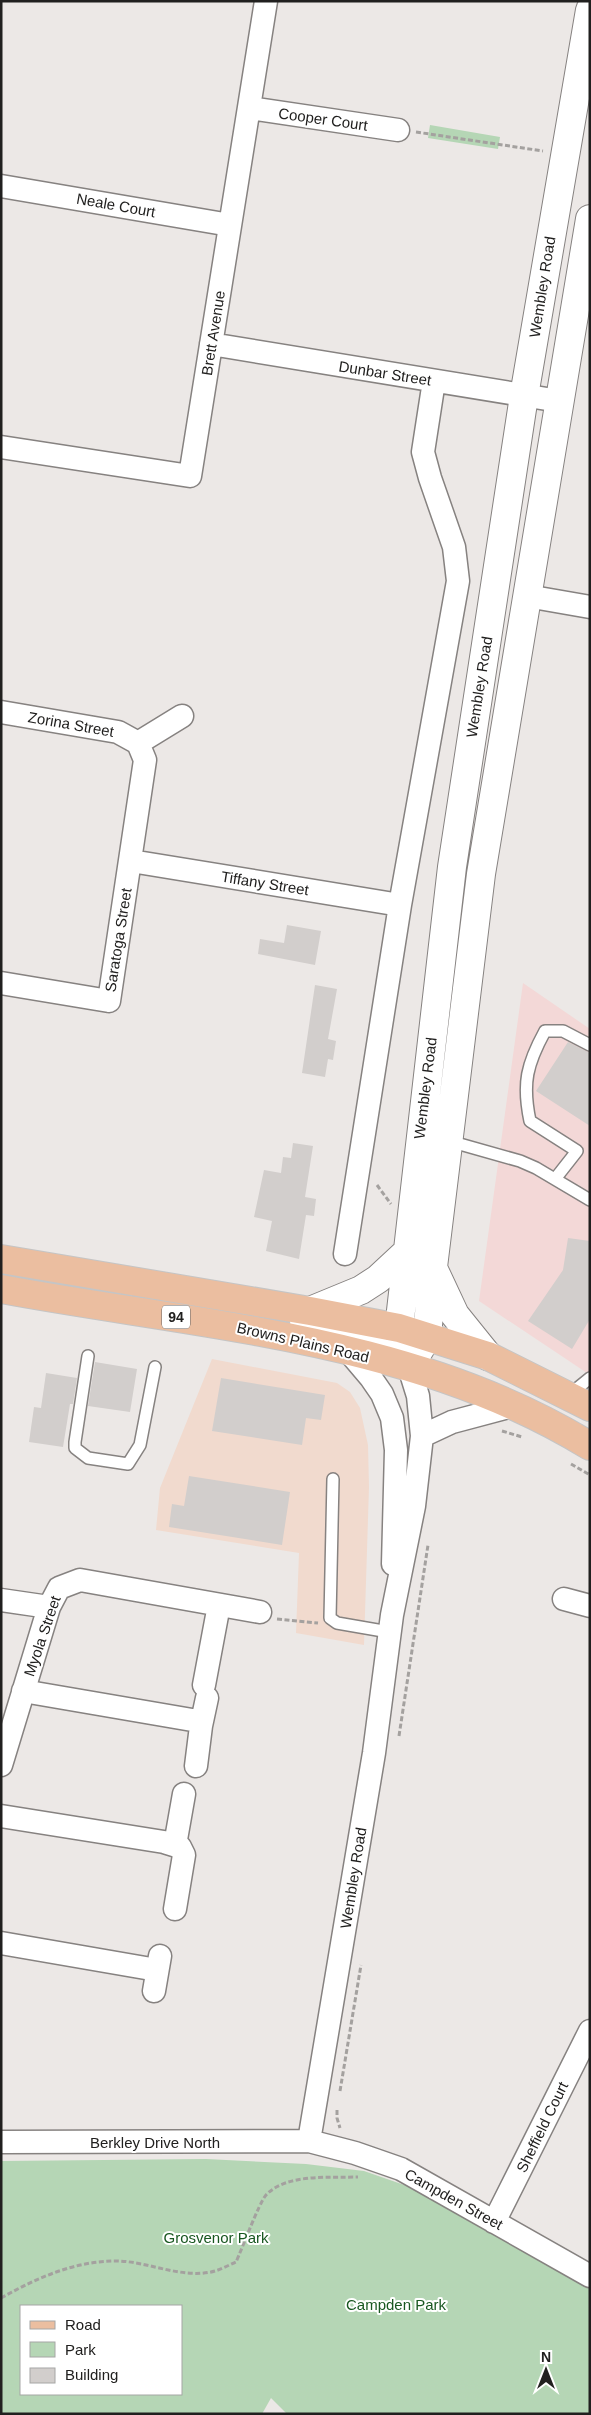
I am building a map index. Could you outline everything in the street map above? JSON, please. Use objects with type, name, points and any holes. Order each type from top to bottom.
[{"type":"main road","name":"Wembley Road","points":[[410,1367],[399,1328],[407,1241],[452,867],[524,396],[590,10]]},
{"type":"main road","name":"Wembley Road","points":[[410,1367],[427,1337],[433,1267],[481,874],[590,219]]},
{"type":"main road","points":[[310,1311],[360,1290],[378,1279],[407,1241]]},
{"type":"main road","name":"Browns Plains Road","points":[[1,1259],[310,1311],[399,1328],[488,1356],[579,1401]]},
{"type":"main road","points":[[433,1267],[455,1315],[488,1356]]},
{"type":"main road","name":"Browns Plains Road","points":[[1,1289],[239,1326],[410,1367],[516,1406],[590,1446]]},
{"type":"main road","points":[[242,1300],[268,1314],[321,1325],[343,1332],[366,1346],[410,1367]]},
{"type":"street","name":"Brett Avenue","points":[[1,447],[190,476],[266,1]]},
{"type":"street","name":"Cooper Court","points":[[248,108],[398,130]]},
{"type":"street","name":"Neale Court","points":[[1,186],[230,225]]},
{"type":"street","name":"Dunbar Street","points":[[211,344],[559,401]]},
{"type":"street","points":[[344,1254],[400,905],[458,581],[454,547],[423,452],[434,381]]},
{"type":"street","points":[[527,596],[590,607]]},
{"type":"street","name":"Zorina Street","points":[[1,712],[118,732],[138,743]]},
{"type":"street","points":[[130,861],[145,760],[138,743],[182,716]]},
{"type":"street","name":"Tiffany Street","points":[[130,861],[400,905]]},
{"type":"street","name":"Saratoga Street","points":[[1,983],[108,1001],[130,861]]},
{"type":"street","name":"Wembley Road","points":[[349,1352],[380,1391],[394,1427],[396,1450],[391,1623]]},
{"type":"street","name":"Wembley Road","points":[[309,2141],[374,1753],[391,1623],[414,1506],[422,1436],[418,1396],[410,1367]]},
{"type":"street","points":[[422,1436],[452,1422],[516,1406]]},
{"type":"street","name":"Myola Street","points":[[1,1765],[7,1727],[23,1691],[49,1607],[59,1588],[80,1580],[260,1612]]},
{"type":"street","points":[[564,1599],[590,1606]]},
{"type":"street","points":[[1,1600],[49,1607]]},
{"type":"street","points":[[196,1766],[205,1691],[219,1605]]},
{"type":"street","points":[[23,1691],[183,1717],[198,1721],[202,1726]]},
{"type":"street","points":[[175,1845],[184,1794]]},
{"type":"street","points":[[1,1816],[180,1847],[184,1855],[175,1909]]},
{"type":"street","points":[[1,1943],[157,1972]]},
{"type":"street","name":"Sheffield Court","points":[[494,2222],[590,2031]]},
{"type":"street","name":"Berkley Drive North","points":[[1,2142],[309,2141]]},
{"type":"street","name":"Campden Street","points":[[309,2141],[355,2153],[400,2170],[590,2276]]},
{"type":"lane","points":[[555,1179],[577,1151],[530,1120],[525,1098],[530,1057],[545,1031],[563,1031],[590,1045]]},
{"type":"lane","points":[[449,1141],[520,1161],[590,1200]]},
{"type":"lane","points":[[88,1356],[75,1448],[88,1458],[128,1464],[140,1445],[155,1367]]},
{"type":"lane","points":[[579,1401],[590,1378]]},
{"type":"lane","points":[[333,1479],[330,1618],[337,1624],[391,1623]]},
{"type":"path","points":[[398,130],[564,154]]},
{"type":"path","points":[[360,1160],[407,1241]]},
{"type":"path","points":[[494,1430],[526,1438]]},
{"type":"path","points":[[565,1460],[590,1475]]},
{"type":"path","points":[[398,1737],[429,1535]]},
{"type":"path","points":[[260,1612],[270,1618],[297,1623],[337,1624]]},
{"type":"path","points":[[339,2094],[362,1956]]},
{"type":"path","points":[[338,2103],[337,2118],[343,2132]]},
{"type":"path","points":[[1,2298],[33,2280],[77,2265],[117,2261],[188,2272],[214,2272],[236,2262],[265,2196],[285,2183],[305,2179],[364,2176]]},
{"type":"shaded area","points":[[523,983],[590,1029],[590,1375],[479,1301]]},
{"type":"shaded area","points":[[212,1359],[337,1383],[350,1392],[360,1408],[368,1445],[369,1487],[364,1645],[296,1633],[299,1553],[156,1530],[160,1488]]},
{"type":"green space","points":[[430,125],[500,137],[498,149],[428,138]]},
{"type":"green space","points":[[206,2159],[306,2164],[364,2171],[410,2187],[590,2288],[590,2414],[287,2414],[271,2398],[262,2414],[1,2414],[1,2161]]},
{"type":"building","points":[[287,925],[321,931],[315,965],[258,954],[260,939],[284,943]]},
{"type":"building","points":[[315,985],[337,989],[328,1039],[336,1041],[333,1060],[328,1059],[325,1077],[302,1073]]},
{"type":"building","points":[[568,1042],[590,1053],[590,1126],[536,1091]]},
{"type":"building","points":[[293,1143],[313,1146],[305,1197],[316,1199],[314,1216],[306,1215],[299,1259],[266,1251],[272,1221],[254,1217],[264,1170],[281,1173],[283,1157],[291,1158]]},
{"type":"building","points":[[568,1238],[590,1241],[590,1319],[572,1349],[528,1321],[563,1270]]},
{"type":"building","points":[[95,1362],[137,1369],[130,1412],[88,1406]]},
{"type":"building","points":[[46,1373],[77,1378],[73,1404],[70,1404],[63,1447],[29,1442],[34,1407],[41,1408]]},
{"type":"building","points":[[221,1378],[325,1395],[321,1420],[306,1418],[302,1445],[212,1431]]},
{"type":"building","points":[[189,1476],[290,1492],[282,1545],[169,1527],[172,1504],[184,1506]]},
{"type":"park label","name":"Grosvenor Park","points":[[216,2237]]},
{"type":"park label","name":"Campden Park","points":[[396,2304]]}]
